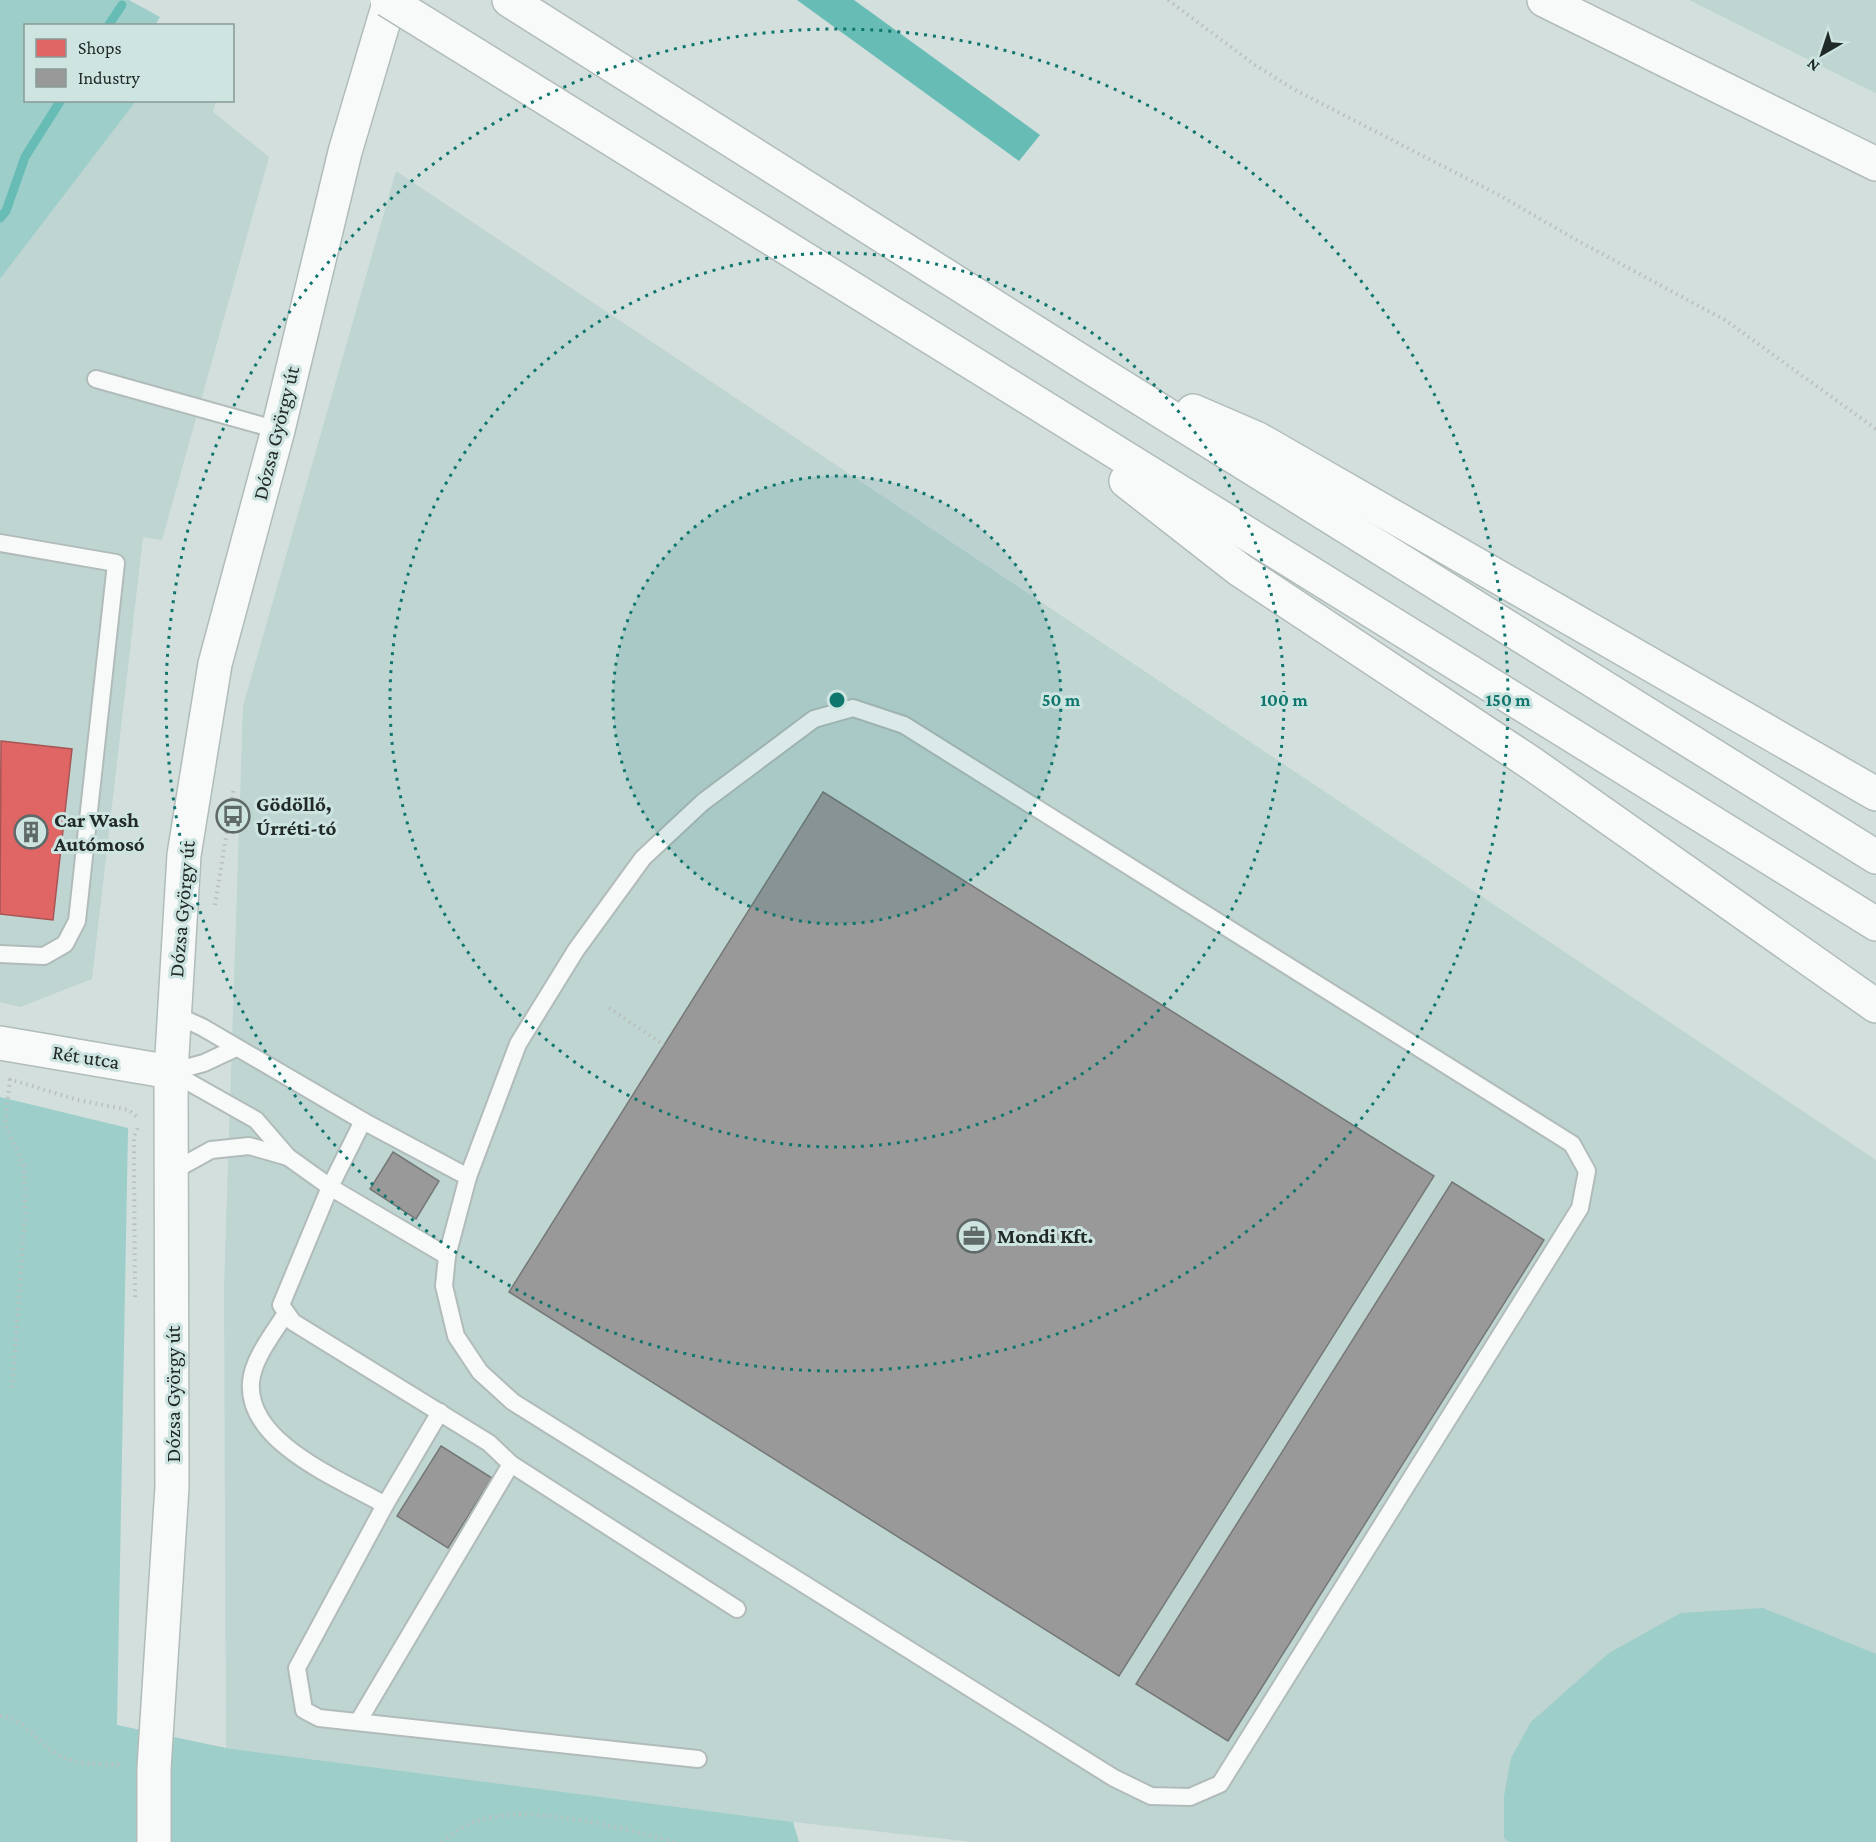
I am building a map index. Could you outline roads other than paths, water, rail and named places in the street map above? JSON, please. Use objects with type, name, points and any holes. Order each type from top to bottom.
[{"type":"main road","points":[[388,0],[1876,924]]},
{"type":"main road","name":"Dózsa György út","points":[[154,1842],[154,1768],[172,1487],[171,1072],[184,855],[215,664],[278,430],[345,152],[388,0]]},
{"type":"main road","points":[[509,0],[1087,365],[1876,857]]},
{"type":"main road","points":[[1544,0],[1876,164]]},
{"type":"main road","points":[[1087,365],[1258,439],[1876,794]]},
{"type":"main road","points":[[989,375],[1240,570],[1531,763],[1876,1006]]},
{"type":"main road","name":"Rét utca","points":[[0,1043],[171,1072]]},
{"type":"lane","points":[[96,379],[278,430]]},
{"type":"lane","points":[[0,543],[116,563],[77,921],[65,944],[44,956],[0,954]]},
{"type":"lane","points":[[853,708],[904,725],[1572,1144],[1587,1172],[1580,1208],[1220,1784],[1190,1797],[1151,1796],[1114,1778],[513,1402],[480,1372],[456,1336],[444,1286],[447,1256],[468,1178],[518,1044],[576,950],[643,858],[703,802],[814,719],[853,708]]},
{"type":"lane","points":[[173,1014],[202,1027],[363,1121],[468,1178]]},
{"type":"lane","points":[[171,1072],[204,1063],[236,1048]]},
{"type":"lane","points":[[171,1072],[256,1120],[288,1156],[330,1187],[447,1256]]},
{"type":"lane","points":[[363,1121],[330,1187],[281,1305],[286,1313],[293,1322],[489,1443],[511,1464],[737,1609]]},
{"type":"lane","points":[[173,1171],[211,1149],[249,1146],[288,1156]]},
{"type":"lane","points":[[286,1313],[258,1360],[251,1381],[257,1416],[280,1444],[385,1505]]},
{"type":"lane","points":[[440,1412],[385,1505],[297,1668],[304,1710],[319,1718],[698,1759]]},
{"type":"lane","points":[[358,1722],[511,1464]]},
{"type":"waterway","points":[[109,24],[122,5]]},
{"type":"waterway","points":[[0,218],[6,211],[25,157],[60,102]]},
{"type":"place","name":"Gödöllő, Úrréti-tó","points":[[233,816]]},
{"type":"place","name":"Car Wash Autómosó","points":[[31,832]]},
{"type":"place","name":"Mondi Kft.","points":[[974,1236]]}]
